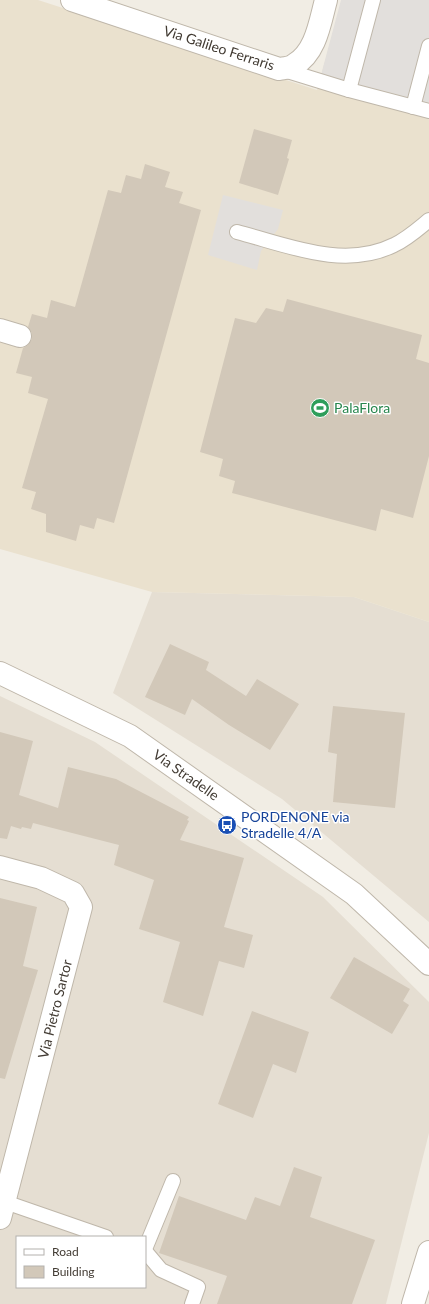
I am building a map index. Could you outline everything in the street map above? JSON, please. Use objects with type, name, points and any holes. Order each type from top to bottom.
[{"type":"street","name":"Via Galileo Ferraris","points":[[72,0],[279,69],[293,66],[305,57],[312,46],[326,0]]},
{"type":"street","name":"Via Stradelle","points":[[0,673],[130,736],[354,894],[429,964]]},
{"type":"street","name":"Via Pietro Sartor","points":[[0,866],[41,878],[74,893],[81,907],[2,1210]]},
{"type":"street","points":[[420,1291],[429,1252]]},
{"type":"lane","points":[[349,90],[372,0]]},
{"type":"lane","points":[[412,107],[429,46]]},
{"type":"lane","points":[[279,69],[349,90],[429,111]]},
{"type":"lane","points":[[237,232],[334,256],[357,255],[376,252],[394,245],[410,236],[429,220]]},
{"type":"lane","points":[[146,1248],[173,1181]]},
{"type":"lane","name":"Via Pietro Sartor","points":[[2,1210],[102,1236]]},
{"type":"lane","points":[[146,1251],[161,1270],[198,1287],[192,1304]]},
{"type":"shaded area","points":[[0,0],[38,0],[317,90],[342,0],[429,0],[429,622],[354,597],[152,592],[0,549]]},
{"type":"shaded area","points":[[341,0],[429,0],[429,103],[321,75]]},
{"type":"shaded area","points":[[223,195],[283,210],[278,229],[261,251],[257,270],[208,255]]},
{"type":"shaded area","points":[[152,592],[354,597],[429,622],[429,922],[282,799],[113,693]]},
{"type":"shaded area","points":[[0,696],[95,742],[323,897],[429,1002],[429,1133],[386,1304],[0,1304]]},
{"type":"building","points":[[254,129],[292,140],[287,158],[289,159],[278,195],[239,183]]},
{"type":"building","points":[[145,164],[170,172],[165,187],[183,192],[179,203],[201,210],[114,523],[97,518],[94,529],[80,525],[76,541],[46,532],[46,514],[31,509],[36,492],[22,488],[48,399],[28,393],[32,377],[16,373],[23,348],[28,345],[32,339],[32,333],[28,327],[32,314],[47,318],[51,300],[75,307],[108,190],[121,193],[126,175],[141,179]]},
{"type":"building","name":"PalaFlora","points":[[287,299],[422,335],[416,359],[429,363],[429,456],[413,518],[381,509],[376,531],[232,493],[235,481],[219,476],[223,459],[200,452],[235,318],[256,323],[266,308],[283,312]]},
{"type":"building","points":[[170,644],[209,662],[206,670],[246,696],[257,679],[299,704],[270,750],[229,725],[192,699],[185,715],[145,697]]},
{"type":"building","points":[[333,706],[405,713],[395,808],[333,802],[337,754],[328,752]]},
{"type":"building","points":[[0,732],[33,741],[19,795],[58,808],[68,767],[116,779],[189,817],[187,820],[189,821],[180,840],[244,858],[224,927],[253,935],[244,968],[219,961],[203,1016],[163,1002],[180,942],[139,929],[154,880],[114,865],[119,845],[33,823],[31,829],[22,827],[21,829],[11,826],[7,839],[0,838]]},
{"type":"building","points":[[0,898],[37,907],[23,966],[38,970],[5,1079],[0,1078]]},
{"type":"building","points":[[354,957],[410,989],[403,1001],[409,1005],[392,1034],[330,998]]},
{"type":"building","points":[[252,1011],[309,1032],[296,1073],[273,1064],[253,1118],[218,1104]]},
{"type":"building","points":[[294,1167],[322,1177],[310,1217],[375,1240],[352,1304],[217,1304],[227,1276],[159,1253],[179,1196],[246,1220],[255,1197],[280,1206]]},
{"type":"place","name":"PalaFlora","points":[[320,408]]},
{"type":"place","name":"PORDENONE via Stradelle 4/A","points":[[227,825]]}]
